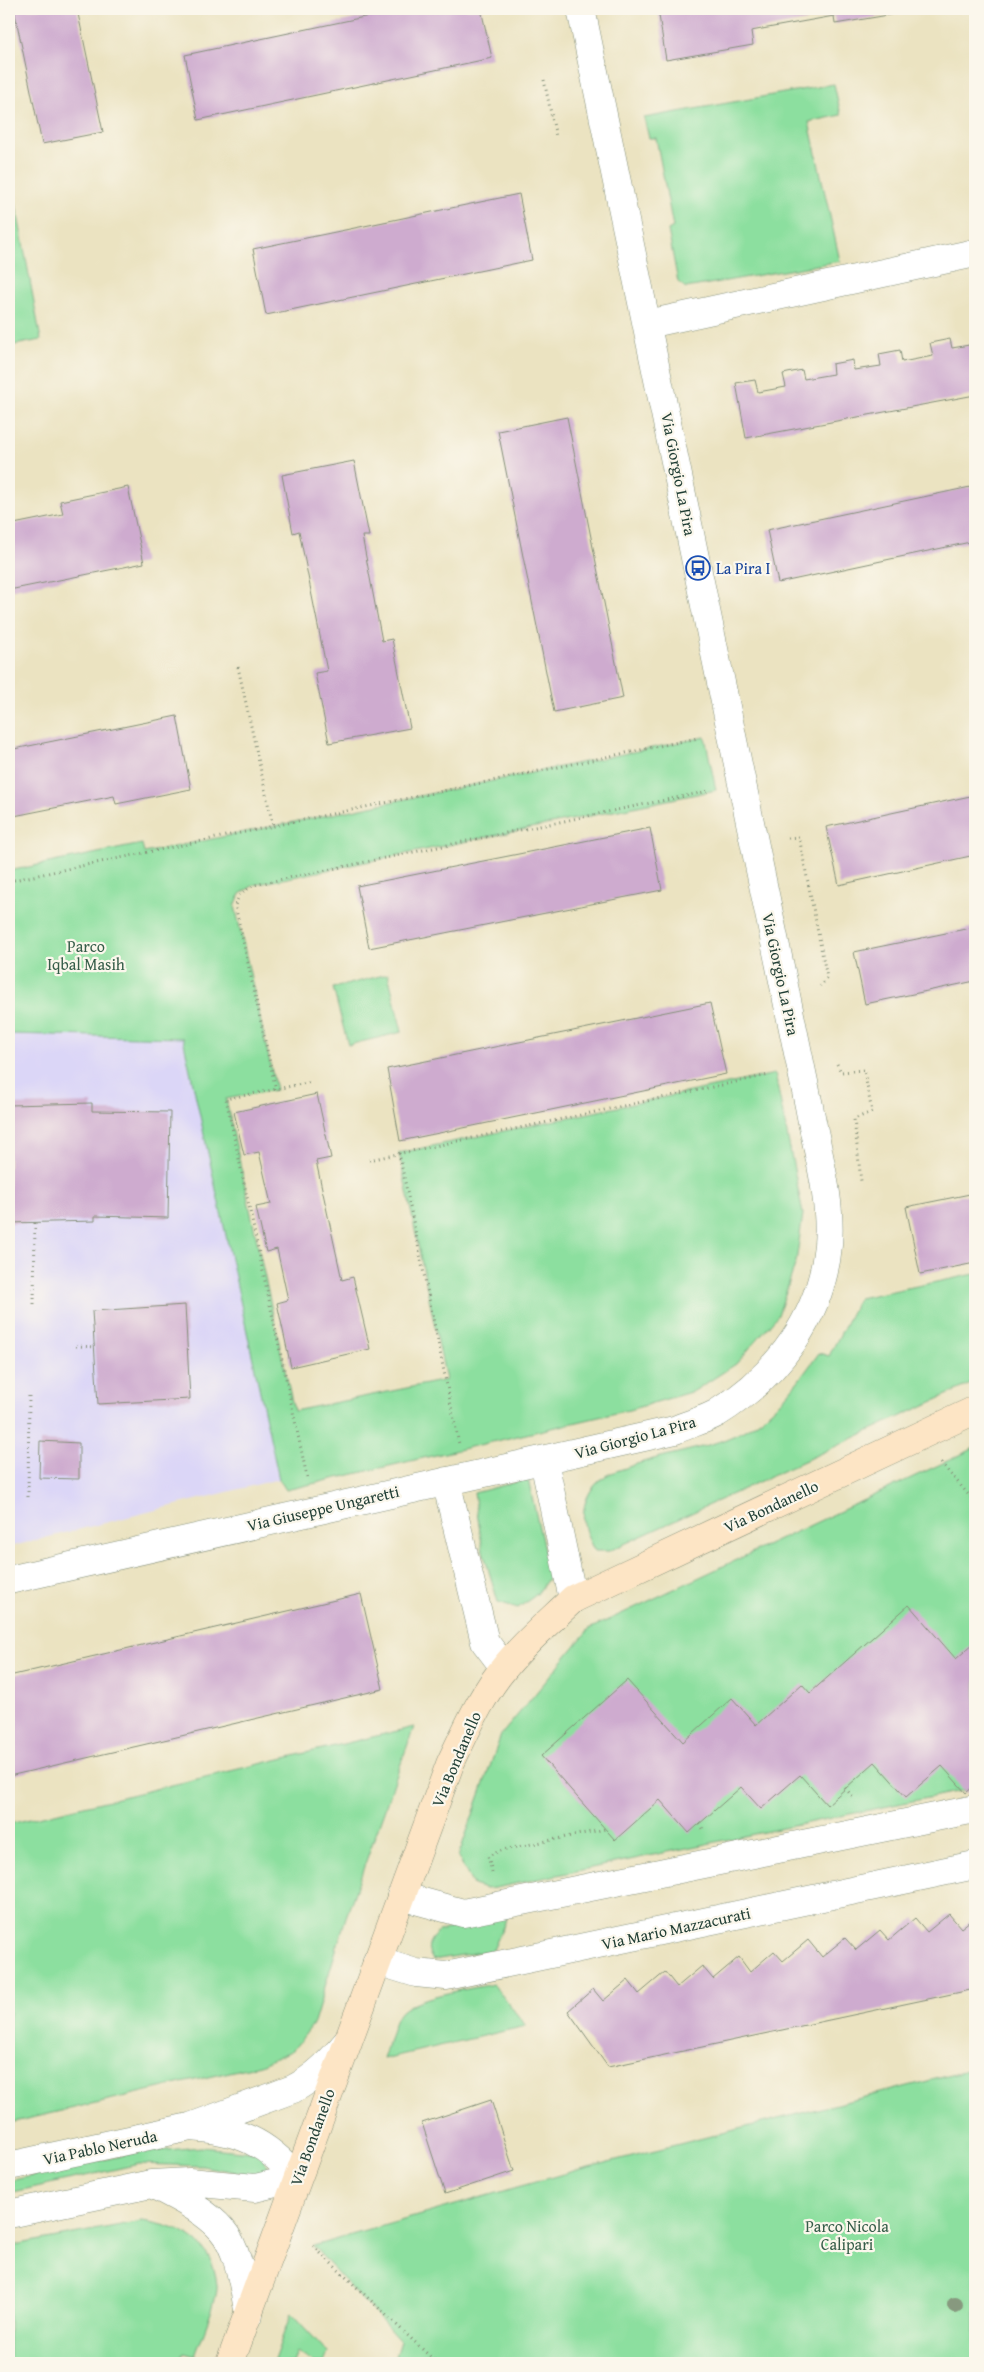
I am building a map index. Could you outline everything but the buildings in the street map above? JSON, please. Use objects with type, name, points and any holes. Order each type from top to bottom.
[{"type":"street","name":"Via Giorgio La Pira","points":[[446,1481],[544,1461],[675,1430],[716,1414],[744,1394],[782,1358],[801,1330],[823,1277],[828,1244],[827,1204],[809,1106],[581,9]]},
{"type":"street","points":[[648,324],[975,253]]},
{"type":"street","name":"Via Bondanello","points":[[230,2363],[450,1764],[474,1715],[504,1667],[573,1599],[975,1410]]},
{"type":"street","points":[[544,1461],[573,1599]]},
{"type":"street","points":[[446,1481],[485,1642],[504,1667]]},
{"type":"street","name":"Via Giuseppe Ungaretti","points":[[9,1580],[446,1481]]},
{"type":"street","points":[[401,1896],[464,1913],[975,1809]]},
{"type":"street","name":"Via Mario Mazzacurati","points":[[377,1962],[416,1973],[446,1976],[975,1865]]},
{"type":"street","name":"Via Pablo Neruda","points":[[9,2166],[190,2127],[293,2089],[309,2081],[325,2068],[347,2042]]},
{"type":"street","name":"Via Pablo Neruda","points":[[190,2127],[236,2133],[258,2142],[280,2158],[297,2178]]},
{"type":"street","points":[[9,2214],[151,2184],[189,2182],[254,2188],[297,2178]]},
{"type":"street","points":[[151,2184],[195,2207],[223,2231],[239,2265],[249,2314]]},
{"type":"path","points":[[544,80],[556,137]]},
{"type":"path","points":[[238,667],[273,826]]},
{"type":"path","points":[[9,881],[730,731]]},
{"type":"path","points":[[276,1090],[235,905],[240,894],[254,884],[716,790]]},
{"type":"path","points":[[787,838],[799,836],[827,978],[819,988]]},
{"type":"path","points":[[833,1058],[841,1072],[864,1070],[872,1112],[854,1119],[861,1186]]},
{"type":"path","points":[[369,1160],[775,1074]]},
{"type":"path","points":[[309,1485],[226,1099],[312,1082]]},
{"type":"path","points":[[399,1153],[460,1450]]},
{"type":"path","points":[[34,1304],[35,1222]]},
{"type":"path","points":[[76,1346],[95,1347]]},
{"type":"path","points":[[28,1497],[29,1392]]},
{"type":"path","points":[[935,1457],[975,1502]]},
{"type":"path","points":[[496,1877],[490,1870],[488,1856],[502,1850],[606,1829]]},
{"type":"path","points":[[313,2246],[437,2363]]},
{"type":"path","points":[[9,2347],[12,2363]]},
{"type":"shaded area","points":[[9,1034],[183,1038],[279,1479],[9,1547]]},
{"type":"green space","points":[[834,84],[841,115],[809,122],[840,261],[686,288],[678,282],[668,230],[673,227],[656,138],[649,138],[644,118]]},
{"type":"green space","points":[[9,167],[41,340],[9,346]]},
{"type":"green space","name":"Parco Iqbal Masih","points":[[705,737],[716,790],[254,885],[240,894],[235,906],[276,1090],[226,1099],[294,1411],[446,1380],[399,1153],[775,1074],[803,1214],[796,1262],[778,1315],[736,1364],[694,1391],[629,1410],[286,1490],[279,1479],[183,1038],[9,1034],[9,871],[142,844],[144,853]]},
{"type":"green space","points":[[388,974],[402,1032],[348,1045],[333,988]]},
{"type":"green space","points":[[975,1274],[975,1382],[609,1551],[595,1551],[586,1531],[584,1510],[590,1491],[607,1475],[647,1461],[727,1439],[756,1423],[783,1399],[819,1353],[829,1356],[859,1298]]},
{"type":"green space","points":[[975,1448],[975,1788],[495,1888],[486,1889],[473,1885],[458,1857],[501,1735],[589,1629]]},
{"type":"green space","points":[[528,1479],[550,1576],[537,1594],[518,1608],[498,1602],[483,1551],[474,1493]]},
{"type":"green space","points":[[414,1727],[346,1917],[314,2023],[293,2050],[260,2065],[9,2123],[9,1824]]},
{"type":"green space","points":[[508,1915],[493,1950],[433,1960],[428,1948],[430,1941],[439,1931]]},
{"type":"green space","points":[[493,1984],[526,2026],[383,2059],[391,2031],[398,2015],[405,2008],[428,1998]]},
{"type":"green space","name":"Parco Nicola Calipari","points":[[975,2069],[975,2363],[393,2363],[400,2341],[313,2246],[577,2170]]},
{"type":"green space","points":[[201,2147],[261,2153],[267,2167],[262,2177],[202,2166],[139,2164],[9,2193],[9,2181],[134,2153]]},
{"type":"green space","points":[[142,2221],[156,2223],[181,2232],[192,2238],[209,2257],[214,2270],[217,2291],[195,2356],[184,2353],[180,2363],[9,2363],[9,2246]]},
{"type":"green space","points":[[291,2313],[328,2353],[324,2363],[314,2363],[297,2352],[293,2363],[273,2363]]},
{"type":"place","name":"La Pira I","points":[[698,568]]}]
